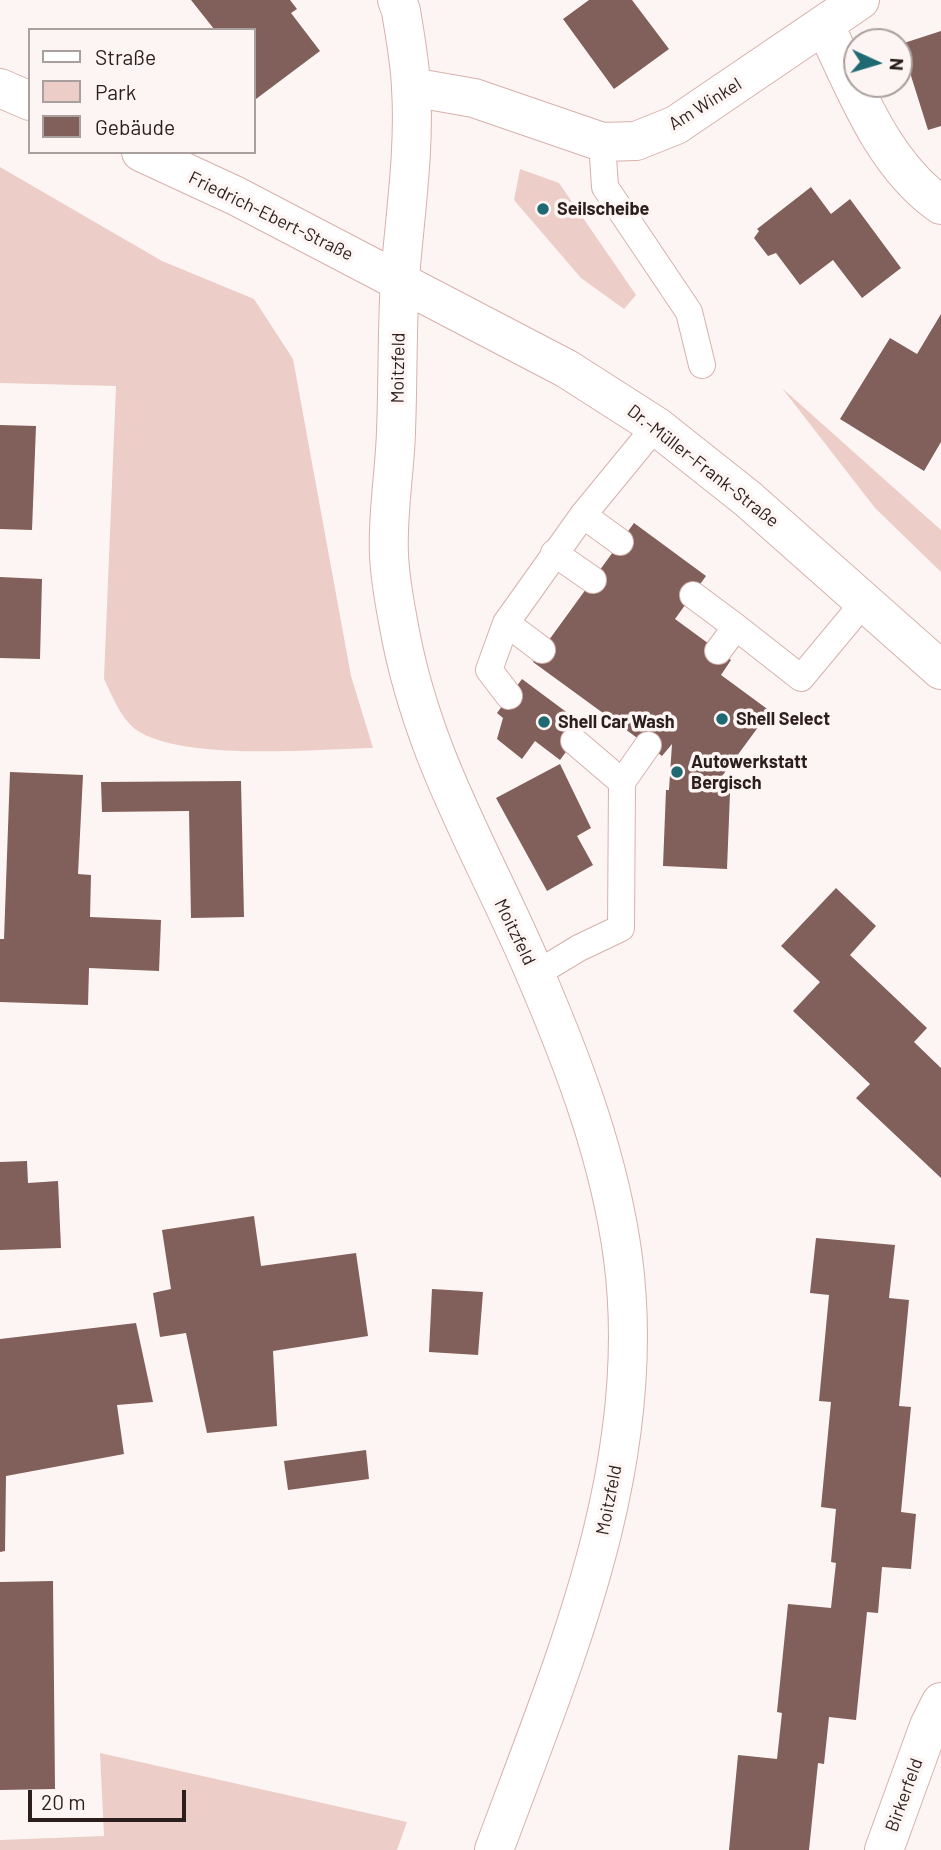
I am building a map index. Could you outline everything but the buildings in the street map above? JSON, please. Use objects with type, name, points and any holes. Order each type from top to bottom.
[{"type":"street","name":"Moitzfeld","points":[[397,0],[401,11],[411,87],[411,169],[400,281],[397,424],[389,554],[397,620],[411,687],[435,759],[536,974],[591,1115],[611,1191],[623,1261],[626,1349],[623,1413],[612,1494],[594,1571],[494,1850]]},
{"type":"street","name":"Am Winkel","points":[[411,87],[474,98],[602,142],[636,141],[676,125],[860,0]]},
{"type":"street","points":[[825,26],[875,128],[920,191],[941,205]]},
{"type":"street","points":[[0,88],[28,100]]},
{"type":"street","name":"Friedrich-Ebert-Straße","points":[[145,154],[236,196],[400,281]]},
{"type":"street","name":"Dr.-Müller-Frank-Straße","points":[[400,281],[566,369],[656,426],[748,499],[941,670]]},
{"type":"street","name":"Birkerfeld","points":[[884,1850],[929,1726],[941,1702]]},
{"type":"lane","points":[[602,142],[605,187],[689,312],[702,365]]},
{"type":"lane","points":[[509,696],[489,670],[506,623],[554,553],[656,426]]},
{"type":"lane","points":[[583,515],[620,542]]},
{"type":"lane","points":[[554,553],[593,580]]},
{"type":"lane","points":[[692,595],[802,678],[865,601]]},
{"type":"lane","points":[[506,623],[542,650]]},
{"type":"lane","points":[[718,651],[736,627]]},
{"type":"lane","points":[[536,974],[579,948],[621,928],[622,782],[648,745]]},
{"type":"lane","points":[[583,748],[622,782]]},
{"type":"green space","points":[[0,167],[162,261],[254,299],[293,359],[351,676],[373,748],[249,751],[183,746],[156,739],[135,729],[121,712],[104,679],[116,386],[0,383]]},
{"type":"green space","points":[[520,169],[559,183],[636,295],[624,309],[581,278],[514,200]]},
{"type":"green space","points":[[782,388],[941,530],[941,572],[875,508]]},
{"type":"green space","points":[[100,1753],[407,1822],[397,1850],[0,1850],[0,1840],[104,1836]]},
{"type":"place","name":"Seilscheibe","points":[[543,209]]},
{"type":"place","name":"Shell Select","points":[[722,719]]},
{"type":"place","name":"Shell Car Wash","points":[[544,722]]},
{"type":"place","name":"Autowerkstatt Bergisch","points":[[677,772]]}]
